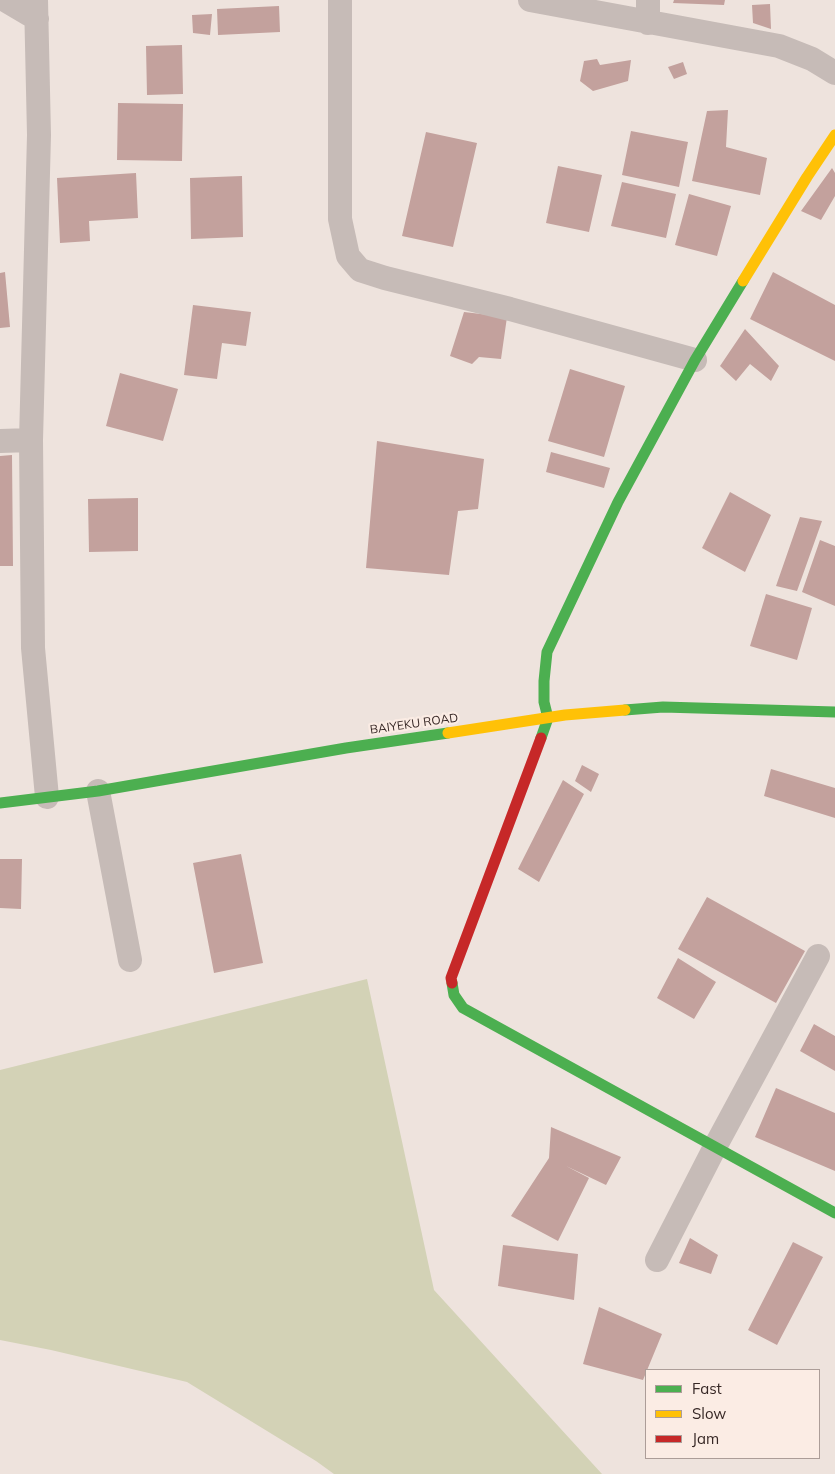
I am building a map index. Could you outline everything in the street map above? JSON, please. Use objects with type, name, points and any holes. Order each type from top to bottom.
[{"type":"street","points":[[5,0],[36,10],[39,135],[31,440],[33,648],[47,797]]},
{"type":"street","points":[[340,0],[340,219],[348,256],[360,270],[695,360]]},
{"type":"street","points":[[530,0],[648,11],[779,46],[812,59],[835,74]]},
{"type":"street","points":[[834,139],[807,177],[695,360],[618,502],[547,652],[544,702],[548,718],[451,978],[454,995],[463,1008],[835,1212]]},
{"type":"street","points":[[0,440],[31,440]]},
{"type":"street","name":"BAIYEKU ROAD","points":[[0,803],[98,791],[346,748],[565,715],[663,707],[835,712]]},
{"type":"street","points":[[98,791],[130,960]]},
{"type":"street","points":[[657,1260],[715,1147],[818,956]]},
{"type":"green space","points":[[367,979],[434,1290],[602,1474],[334,1474],[187,1382],[0,1340],[0,1070]]},
{"type":"building","points":[[674,0],[725,0],[724,5],[673,3]]},
{"type":"building","points":[[770,4],[771,29],[753,23],[752,5]]},
{"type":"building","points":[[279,6],[280,32],[218,35],[217,9]]},
{"type":"building","points":[[212,14],[210,35],[193,33],[192,15]]},
{"type":"building","points":[[182,45],[183,94],[147,95],[146,46]]},
{"type":"building","points":[[597,59],[600,65],[631,60],[628,81],[593,91],[580,81],[584,61]]},
{"type":"building","points":[[683,62],[687,74],[674,79],[668,67]]},
{"type":"building","points":[[118,103],[183,104],[182,161],[117,160]]},
{"type":"building","points":[[728,110],[726,147],[767,158],[760,195],[692,181],[707,111]]},
{"type":"building","points":[[631,131],[688,142],[679,187],[622,175]]},
{"type":"building","points":[[426,132],[477,143],[453,247],[402,236]]},
{"type":"building","points":[[558,166],[602,175],[589,232],[546,223]]},
{"type":"building","points":[[832,168],[835,173],[835,196],[821,220],[801,211]]},
{"type":"building","points":[[136,173],[138,218],[89,221],[90,241],[60,243],[57,178]]},
{"type":"building","points":[[242,176],[243,237],[191,239],[190,178]]},
{"type":"building","points":[[622,182],[676,194],[666,238],[611,226]]},
{"type":"building","points":[[689,194],[731,206],[717,256],[675,245]]},
{"type":"building","points":[[5,272],[10,327],[0,328],[0,273]]},
{"type":"building","points":[[773,272],[835,305],[835,361],[750,319]]},
{"type":"building","points":[[193,305],[251,312],[246,346],[222,343],[217,379],[184,375]]},
{"type":"building","points":[[464,312],[507,317],[501,359],[479,357],[472,364],[450,356]]},
{"type":"building","points":[[745,329],[779,366],[771,381],[750,364],[736,381],[720,366]]},
{"type":"building","points":[[570,369],[625,386],[604,457],[548,441]]},
{"type":"building","points":[[120,373],[178,389],[163,441],[106,426]]},
{"type":"building","points":[[377,441],[484,459],[478,509],[458,511],[449,575],[366,568]]},
{"type":"building","points":[[551,452],[610,468],[604,488],[546,472]]},
{"type":"building","points":[[12,455],[13,566],[0,566],[0,456]]},
{"type":"building","points":[[730,492],[771,515],[745,572],[702,548]]},
{"type":"building","points":[[138,498],[138,551],[89,552],[88,499]]},
{"type":"building","points":[[800,517],[822,521],[797,591],[776,586]]},
{"type":"building","points":[[820,540],[835,546],[835,606],[802,592]]},
{"type":"building","points":[[766,594],[812,608],[797,660],[750,646]]},
{"type":"building","points":[[582,765],[599,774],[591,792],[575,781]]},
{"type":"building","points":[[771,769],[835,788],[835,818],[764,796]]},
{"type":"building","points":[[563,780],[584,794],[539,882],[518,869]]},
{"type":"building","points":[[241,854],[263,963],[214,973],[193,863]]},
{"type":"building","points":[[0,859],[22,859],[21,909],[0,908]]},
{"type":"building","points":[[707,897],[805,951],[776,1003],[678,949]]},
{"type":"building","points":[[678,958],[716,982],[694,1019],[657,998]]},
{"type":"building","points":[[814,1024],[835,1036],[835,1071],[800,1051]]},
{"type":"building","points":[[776,1088],[835,1113],[835,1171],[755,1137]]},
{"type":"building","points":[[551,1127],[621,1157],[606,1185],[566,1166],[589,1178],[558,1241],[511,1216],[549,1158]]},
{"type":"building","points":[[690,1238],[718,1255],[711,1274],[679,1263]]},
{"type":"building","points":[[793,1242],[823,1257],[777,1345],[748,1330]]},
{"type":"building","points":[[503,1245],[578,1254],[574,1300],[498,1286]]},
{"type":"building","points":[[599,1307],[662,1334],[648,1369],[645,1369],[643,1380],[583,1364]]},
{"type":"traffic: fast","points":[[541,738],[548,718],[544,702],[547,652],[618,502],[695,360],[743,281]]},
{"type":"traffic: fast","points":[[625,710],[663,707],[835,712]]},
{"type":"traffic: fast","points":[[0,803],[98,791],[346,748],[448,733]]},
{"type":"traffic: fast","points":[[452,983],[454,995],[463,1008],[835,1213]]},
{"type":"traffic: slow","points":[[743,281],[835,135]]},
{"type":"traffic: slow","points":[[448,733],[565,715],[625,710]]},
{"type":"traffic: jam","points":[[452,983],[451,978],[541,738]]}]
